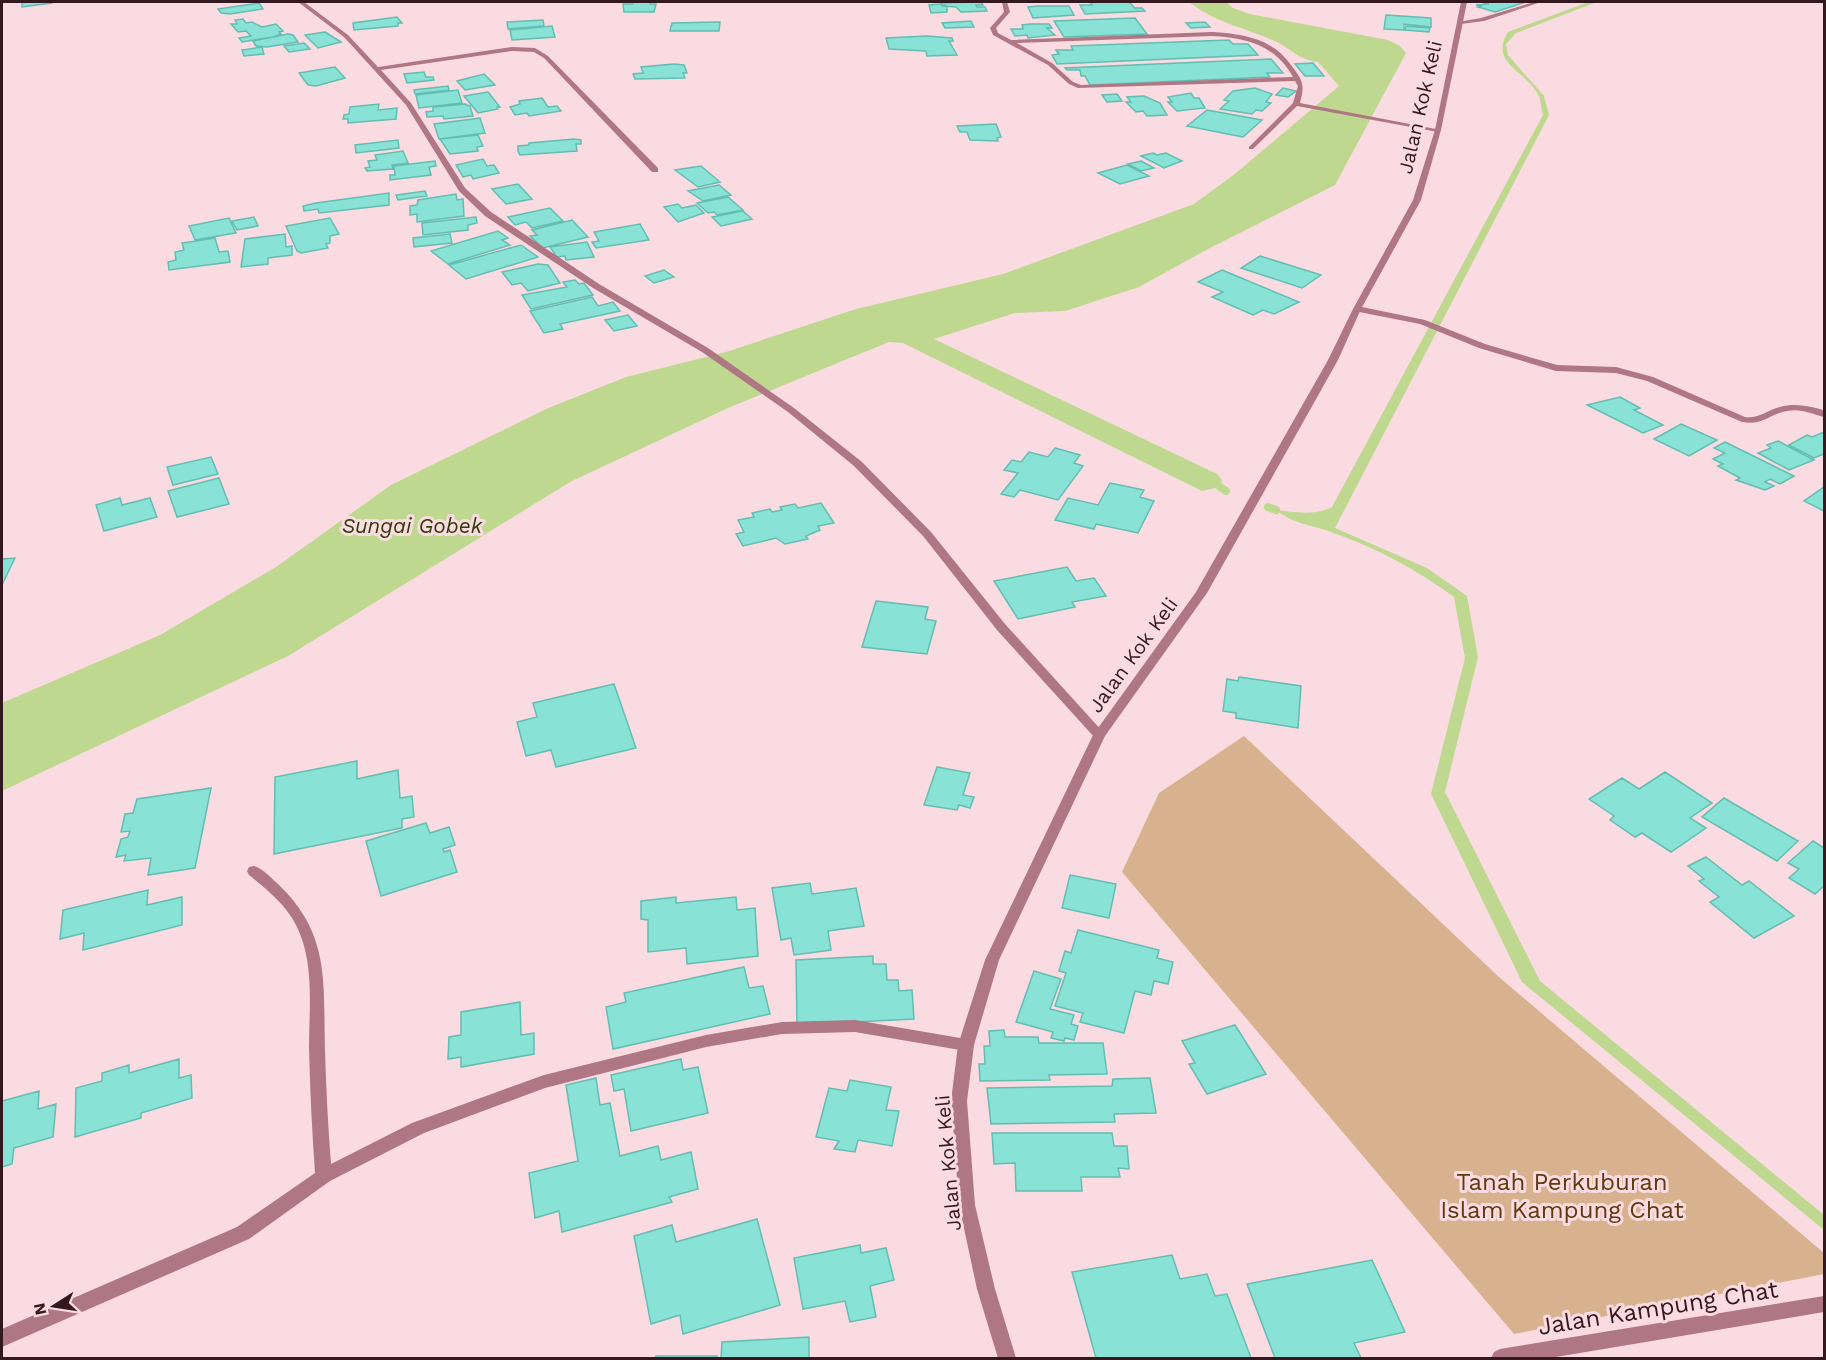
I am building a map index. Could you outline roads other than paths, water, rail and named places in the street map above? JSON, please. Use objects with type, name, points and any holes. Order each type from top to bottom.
[{"type":"street","points":[[301,2],[346,36],[418,116],[462,189],[478,206],[586,280],[705,350],[791,410],[858,464],[951,562],[1001,627],[1099,735]]},
{"type":"street","points":[[1005,2],[1005,16],[993,30],[1006,42],[1050,64],[1075,85],[1086,88],[1298,79]]},
{"type":"street","name":"Jalan Kok Keli","points":[[1007,1359],[986,1289],[967,1205],[959,1101],[966,1044],[992,960],[1099,735],[1201,593],[1333,360],[1357,309],[1385,262],[1417,200],[1438,130],[1464,2]]},
{"type":"street","points":[[1461,22],[1482,20],[1538,2]]},
{"type":"street","points":[[1006,42],[1212,34],[1238,35],[1273,47],[1284,57],[1302,90],[1296,104],[1251,148]]},
{"type":"street","points":[[377,69],[503,50],[535,50],[546,57],[655,170]]},
{"type":"street","points":[[1296,104],[1438,130]]},
{"type":"street","points":[[1357,309],[1422,322],[1490,348],[1556,368],[1616,370],[1650,380],[1742,419],[1755,422],[1783,408],[1800,407],[1824,414]]},
{"type":"street","points":[[254,871],[289,905],[303,924],[309,940],[315,988],[324,1176]]},
{"type":"street","points":[[2,1338],[243,1233],[324,1176],[418,1128],[544,1082],[706,1041],[782,1028],[855,1026],[966,1044]]},
{"type":"street","name":"Jalan Kampung Chat","points":[[1500,1359],[1824,1304]]},
{"type":"water","name":"Sungai Gobek","points":[[1189,2],[1226,2],[1233,8],[1250,14],[1388,40],[1400,46],[1406,53],[1335,185],[1208,249],[1139,287],[1065,311],[1015,313],[934,339],[1217,474],[1222,480],[1220,487],[1202,491],[903,343],[889,342],[728,408],[570,482],[288,656],[2,791],[2,703],[160,635],[276,567],[391,485],[546,409],[626,377],[726,352],[856,309],[1003,274],[1194,204],[1236,173],[1339,86],[1318,62],[1301,57],[1266,37],[1220,20]]},
{"type":"water","points":[[1588,2],[1597,2],[1516,33],[1506,44],[1508,55],[1544,96],[1549,115],[1335,528],[1427,568],[1467,596],[1478,657],[1445,792],[1540,981],[1824,1215],[1824,1230],[1522,982],[1431,794],[1465,658],[1454,597],[1379,552],[1323,529],[1296,521],[1276,510],[1311,512],[1332,507],[1543,115],[1539,96],[1506,59],[1503,52],[1503,43],[1508,32]]},
{"type":"waterway","points":[[1220,487],[1226,491]]},
{"type":"waterway","points":[[1268,507],[1276,510]]},
{"type":"park label","name":"Tanah Perkuburan Islam Kampung Chat","points":[[1562,1196]]}]
